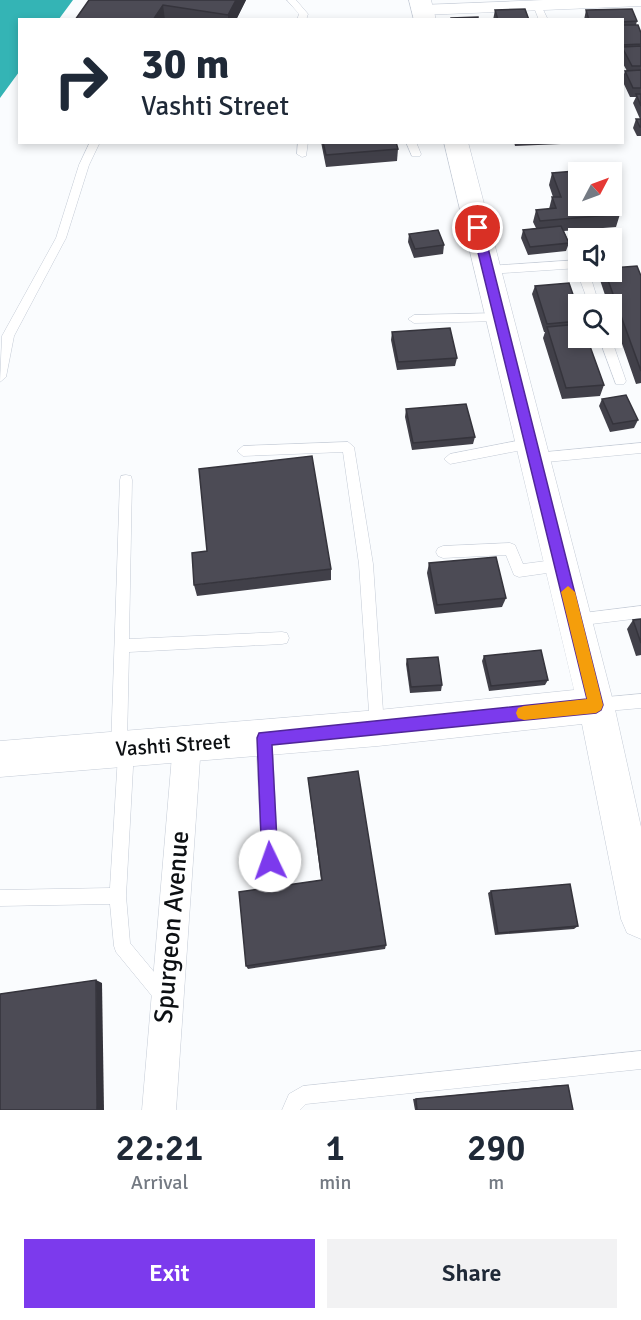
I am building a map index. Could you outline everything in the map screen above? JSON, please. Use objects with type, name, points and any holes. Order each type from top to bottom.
[{"type":"street","points":[[423,10],[540,12],[641,2]]},
{"type":"street","points":[[457,144],[574,620],[631,826],[638,893]]},
{"type":"street","name":"Vashti Street","points":[[0,759],[378,728],[596,705]]},
{"type":"street","name":"Spurgeon Avenue","points":[[159,1110],[187,744]]},
{"type":"lane","points":[[291,0],[304,14],[302,18]]},
{"type":"lane","points":[[0,377],[8,336],[61,238],[84,165],[94,144]]},
{"type":"lane","points":[[302,154],[303,144]]},
{"type":"lane","points":[[412,144],[416,154]]},
{"type":"lane","points":[[489,270],[568,265]]},
{"type":"lane","points":[[414,319],[501,317]]},
{"type":"lane","points":[[608,348],[620,381]]},
{"type":"lane","points":[[243,451],[348,447],[366,564],[378,728]]},
{"type":"lane","points":[[450,459],[534,451],[641,448]]},
{"type":"lane","points":[[126,480],[122,646],[123,748],[118,896],[122,946],[166,1000]]},
{"type":"lane","points":[[442,552],[510,549],[519,571],[561,565]]},
{"type":"lane","points":[[574,620],[641,612]]},
{"type":"lane","points":[[122,646],[282,638]]},
{"type":"lane","points":[[596,705],[641,701]]},
{"type":"lane","points":[[264,738],[270,861]]},
{"type":"lane","points":[[0,898],[118,896]]},
{"type":"lane","points":[[291,1110],[295,1100],[303,1095],[641,1060]]},
{"type":"water","points":[[0,0],[73,0],[60,18],[18,18],[18,73],[0,98]]},
{"type":"building","points":[[89,0],[236,0],[228,15],[163,5],[154,18],[76,18]]},
{"type":"building","points":[[525,9],[528,18],[497,18],[495,10]]},
{"type":"building","points":[[632,9],[637,21],[624,22],[624,18],[588,18],[586,10]]},
{"type":"building","points":[[624,25],[638,25],[641,44],[624,45]]},
{"type":"building","points":[[641,46],[641,66],[632,66],[624,47]]},
{"type":"building","points":[[641,70],[641,88],[633,88],[625,71]]},
{"type":"building","points":[[636,94],[641,94],[641,106]]},
{"type":"building","points":[[636,119],[641,119],[641,127],[640,127]]},
{"type":"building","points":[[323,144],[397,144],[398,149],[326,155]]},
{"type":"building","points":[[568,172],[568,216],[597,216],[540,221],[536,210],[556,208],[552,197],[561,197],[552,173]]},
{"type":"building","points":[[561,226],[568,243],[530,247],[523,230]]},
{"type":"building","points":[[438,230],[444,245],[415,249],[409,234]]},
{"type":"building","points":[[637,266],[641,276],[641,371],[622,319],[622,294],[613,294],[609,282],[622,282],[622,267]]},
{"type":"building","points":[[569,283],[573,294],[568,294],[568,322],[547,324],[535,286]]},
{"type":"building","points":[[568,325],[568,348],[591,348],[604,385],[566,388],[547,327]]},
{"type":"building","points":[[450,328],[457,358],[398,362],[392,332]]},
{"type":"building","points":[[626,395],[638,420],[613,424],[602,399]]},
{"type":"building","points":[[466,404],[475,437],[413,443],[406,409]]},
{"type":"building","points":[[312,456],[331,569],[194,585],[192,553],[207,551],[199,469]]},
{"type":"building","points":[[496,557],[506,598],[437,605],[429,563]]},
{"type":"building","points":[[641,619],[641,643],[633,620]]},
{"type":"building","points":[[541,650],[548,680],[491,686],[484,656]]},
{"type":"building","points":[[438,657],[442,685],[411,687],[407,659]]},
{"type":"building","points":[[358,771],[386,945],[246,966],[239,892],[322,880],[308,778]]},
{"type":"building","points":[[570,884],[578,926],[498,933],[491,891]]},
{"type":"building","points":[[96,980],[97,1110],[0,1110],[0,994]]},
{"type":"building","points":[[568,1085],[573,1110],[417,1110],[416,1099]]},
{"type":"slow traffic","points":[[524,713],[596,705],[568,592]]},
{"type":"route","points":[[270,861],[264,738],[596,705],[478,228]]}]
